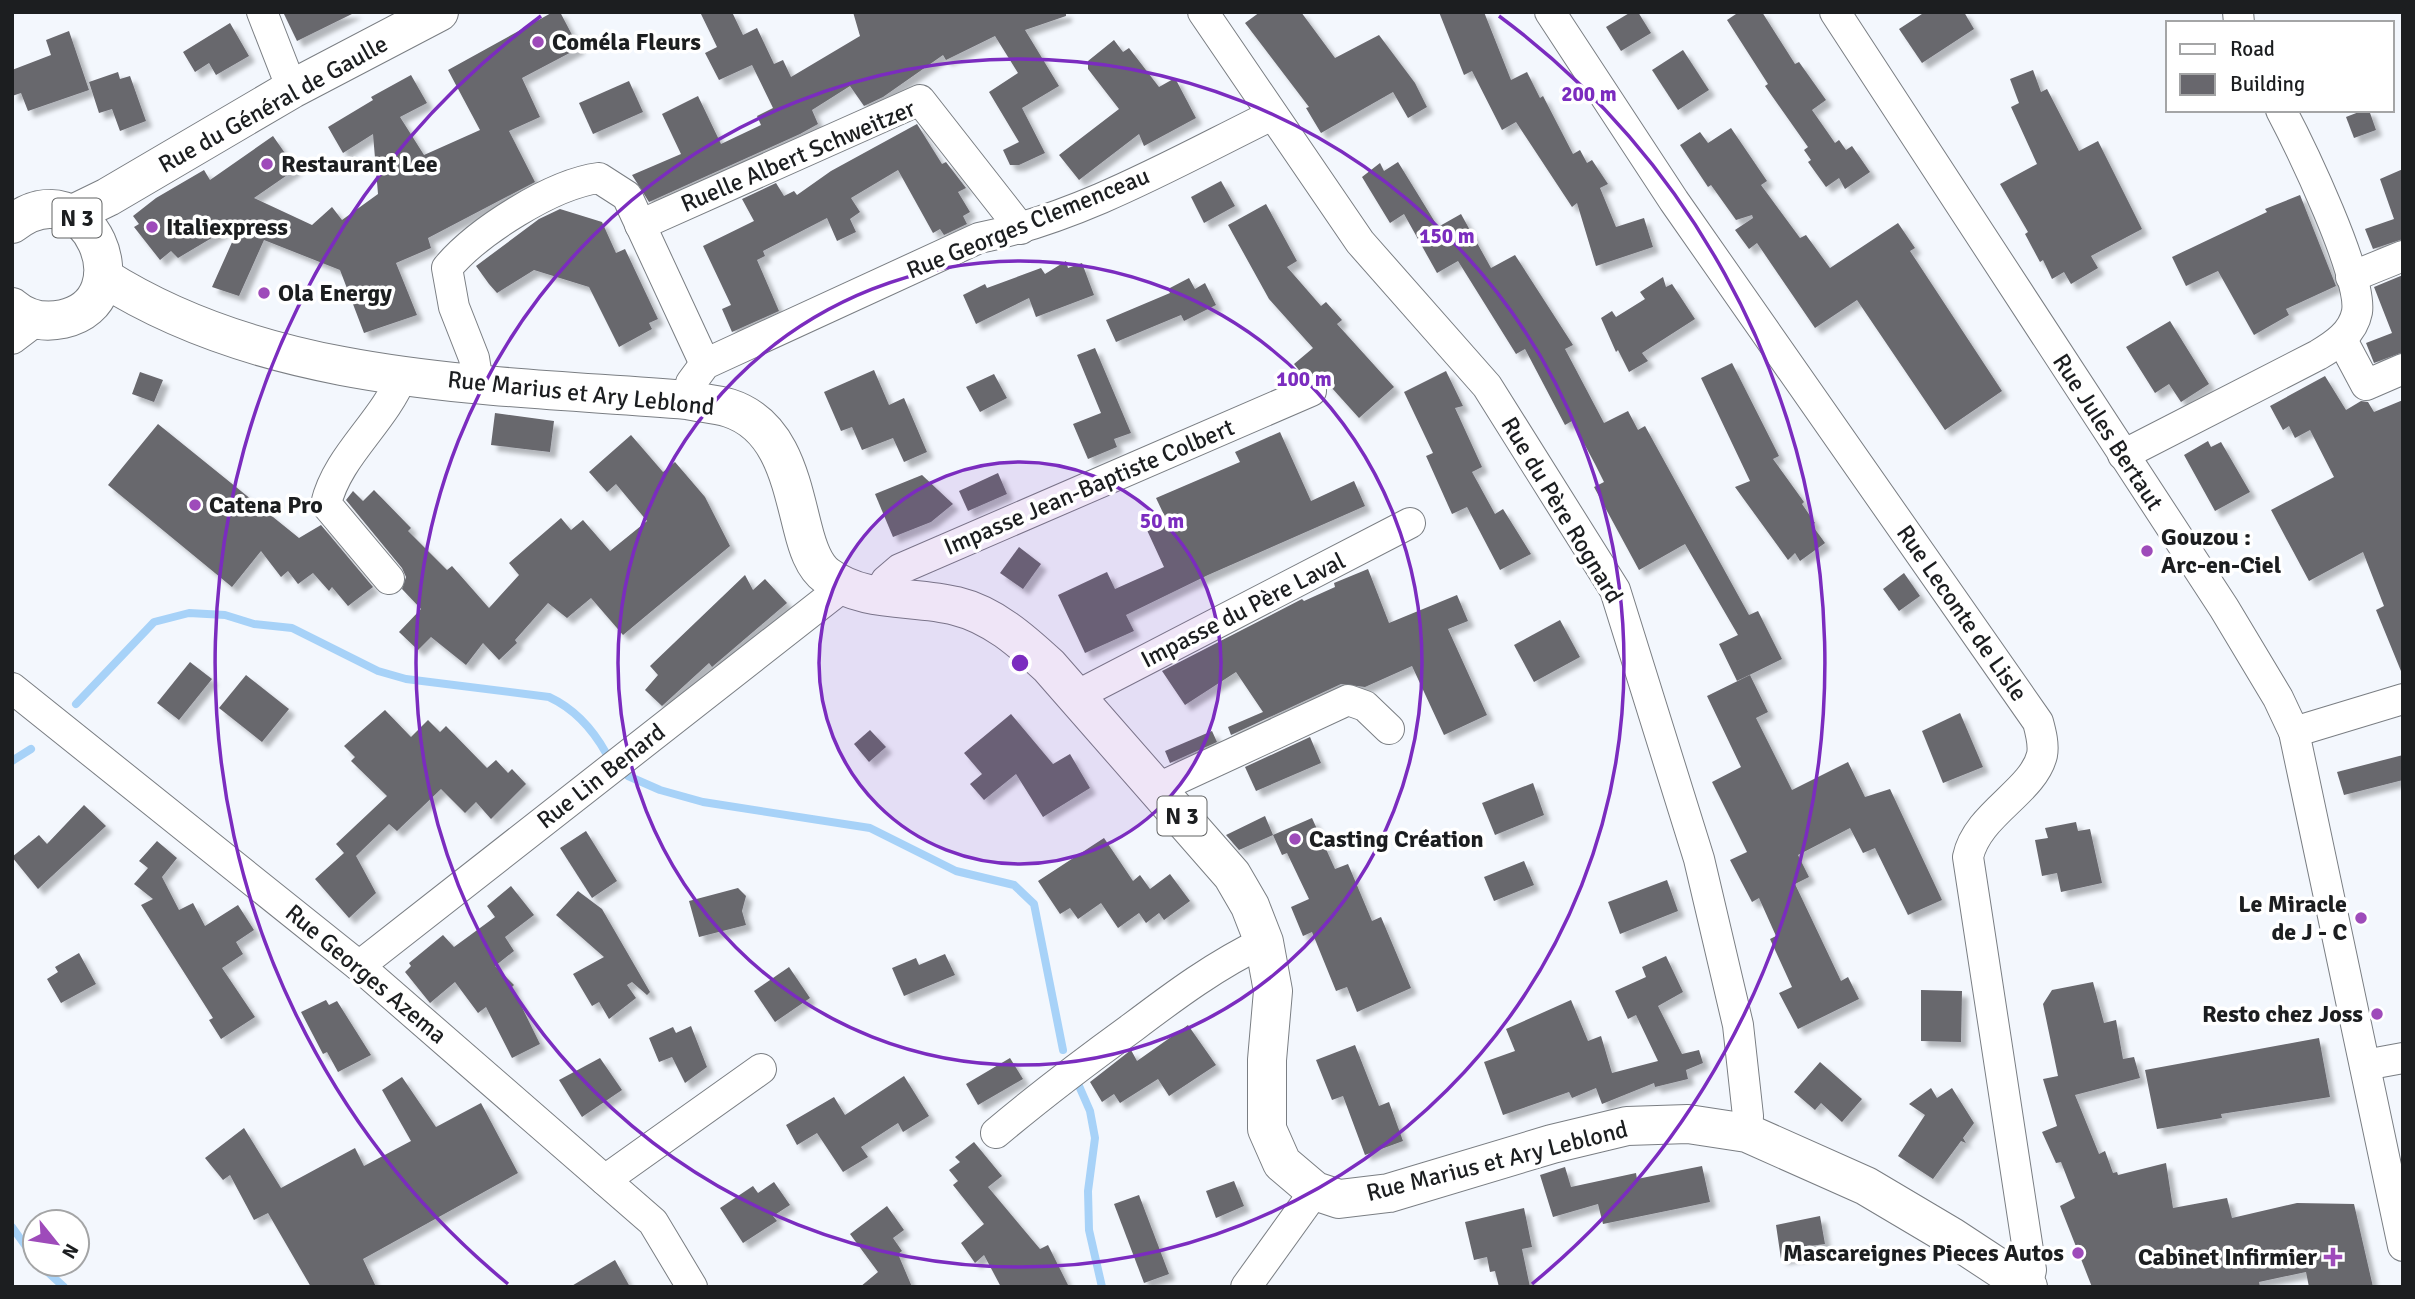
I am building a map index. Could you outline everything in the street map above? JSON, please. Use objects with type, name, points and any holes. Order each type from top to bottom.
[{"type":"main road","name":"Rue du Général de Gaulle","points":[[90,213],[292,89],[439,12]]},
{"type":"main road","name":"N 3","points":[[12,224],[37,211],[90,213],[104,260],[103,277]]},
{"type":"main road","name":"Rue Marius et Ary Leblond","points":[[103,277],[135,298],[201,327],[313,360],[402,376],[687,400],[730,408],[751,419],[769,435],[783,457],[814,560],[824,575],[861,591],[956,606],[988,619],[1020,639],[1076,696],[1232,875],[1250,906],[1264,942],[1273,991],[1267,1060],[1267,1129],[1282,1163],[1315,1191],[1339,1199],[1389,1193],[1552,1144],[1627,1126],[1688,1124],[1746,1133],[1866,1186],[2027,1286]]},
{"type":"main road","points":[[21,322],[68,318],[82,310],[99,290],[103,277]]},
{"type":"main road","name":"Rue Marius et Ary Leblond","points":[[82,310],[201,327]]},
{"type":"street","points":[[262,12],[292,89]]},
{"type":"street","name":"Rue du Père Rognard","points":[[1203,12],[1360,242],[1487,386],[1615,590],[1699,859],[1738,1025],[1748,1116],[1746,1133]]},
{"type":"street","name":"Rue Leconte de Lisle","points":[[1550,12],[1674,201],[2038,722],[2042,753],[2037,768],[1976,833],[1968,857],[2031,1270],[2027,1286]]},
{"type":"street","name":"Rue Jules Bertaut","points":[[1835,12],[2230,620],[2278,698],[2294,732],[2403,1246]]},
{"type":"street","name":"Ruelle Albert Schweitzer","points":[[640,225],[920,100],[1021,229]]},
{"type":"street","points":[[2123,455],[2318,355],[2342,340],[2357,314],[2357,299],[2351,277],[2326,206],[2282,112]]},
{"type":"street","name":"Rue Georges Clemenceau","points":[[705,364],[979,238],[1021,229],[1128,186],[1272,115]]},
{"type":"street","points":[[478,383],[474,358],[454,307],[447,268],[463,249],[538,201],[584,180],[600,178],[627,196],[705,364],[691,383],[687,400]]},
{"type":"street","points":[[2351,277],[2403,256]]},
{"type":"street","points":[[2342,340],[2366,384],[2403,369]]},
{"type":"street","points":[[388,579],[326,505],[330,486],[394,397],[402,376]]},
{"type":"street","name":"Impasse Jean-Baptiste Colbert","points":[[861,591],[886,581],[900,569],[1311,391]]},
{"type":"street","name":"Impasse du Père Laval","points":[[1076,696],[1410,523]]},
{"type":"street","name":"Rue Lin Benard","points":[[359,966],[861,591]]},
{"type":"street","name":"Rue Georges Azema","points":[[12,688],[359,966],[653,1222],[692,1287]]},
{"type":"street","points":[[2294,732],[2403,699]]},
{"type":"street","points":[[1158,788],[1348,700],[1365,706],[1389,729]]},
{"type":"street","points":[[996,1133],[1044,1093],[1163,1005],[1241,953],[1264,942]]},
{"type":"street","points":[[2365,1065],[2403,1058]]},
{"type":"street","points":[[605,1180],[761,1069]]},
{"type":"street","points":[[1246,1287],[1315,1191]]},
{"type":"building","points":[[283,12],[356,12],[297,41]]},
{"type":"building","points":[[553,12],[560,12],[579,48],[522,78],[540,117],[509,131],[535,182],[428,238],[431,248],[396,263],[417,315],[364,333],[340,270],[264,240],[239,296],[212,287],[242,220],[178,258],[171,251],[160,260],[134,227],[139,224],[133,216],[156,198],[204,170],[210,180],[273,136],[296,169],[254,198],[312,225],[332,207],[342,220],[378,194],[373,134],[343,153],[328,127],[373,100],[371,97],[411,75],[427,103],[400,117],[424,155],[480,130],[448,70]]},
{"type":"building","points":[[700,12],[732,12],[743,35],[757,28],[774,64],[783,60],[791,77],[860,36],[853,12],[1066,12],[1066,16],[1025,30],[1059,86],[1022,108],[1045,153],[1019,165],[1010,165],[1003,150],[1019,142],[989,92],[1018,73],[995,36],[946,60],[943,55],[883,97],[864,106],[850,86],[812,110],[818,124],[649,202],[632,175],[681,154],[662,114],[698,96],[721,144],[761,125],[757,116],[773,108],[752,65],[719,80],[705,53],[717,47]]},
{"type":"building","points":[[1260,12],[1301,12],[1335,58],[1379,35],[1415,83],[1427,107],[1408,118],[1393,92],[1321,133],[1306,108],[1309,107],[1245,23]]},
{"type":"building","points":[[1439,12],[1484,12],[1511,80],[1527,72],[1540,98],[1543,96],[1573,154],[1580,150],[1587,163],[1592,160],[1608,184],[1600,188],[1616,227],[1644,218],[1653,247],[1596,266],[1577,203],[1572,207],[1516,122],[1502,130],[1472,71],[1464,75]]},
{"type":"building","points":[[1631,12],[1638,12],[1651,33],[1621,51],[1606,27]]},
{"type":"building","points":[[1739,12],[1762,12],[1795,64],[1799,62],[1826,100],[1812,110],[1835,143],[1839,140],[1846,150],[1852,146],[1870,172],[1845,189],[1839,178],[1826,187],[1808,162],[1811,160],[1804,150],[1808,147],[1765,86],[1768,84],[1727,20]]},
{"type":"building","points":[[1925,12],[1964,12],[1974,29],[1922,63],[1899,29]]},
{"type":"building","points":[[230,23],[249,56],[216,75],[209,63],[195,72],[183,52]]},
{"type":"building","points":[[69,31],[89,90],[28,111],[21,93],[12,96],[12,70],[51,55],[46,40]]},
{"type":"building","points":[[1114,40],[1123,52],[1129,48],[1159,87],[1175,78],[1196,118],[1144,146],[1139,134],[1079,180],[1059,155],[1119,109],[1088,69],[1088,61]]},
{"type":"building","points":[[1683,50],[1709,90],[1678,110],[1652,70]]},
{"type":"building","points":[[2033,70],[2041,92],[2047,89],[2079,151],[2098,141],[2142,229],[2091,256],[2098,268],[2071,284],[2064,272],[2052,279],[2043,260],[2040,262],[2025,234],[2028,232],[2000,184],[2037,164],[2011,107],[2019,103],[2010,79]]},
{"type":"building","points":[[118,72],[120,79],[130,76],[146,121],[120,131],[112,109],[99,113],[89,82]]},
{"type":"building","points":[[629,81],[643,112],[593,134],[579,103]]},
{"type":"building","points":[[2359,112],[2370,112],[2376,130],[2354,138],[2346,117]]},
{"type":"building","points":[[917,124],[942,164],[946,162],[966,188],[958,192],[970,212],[963,216],[967,224],[944,235],[940,229],[933,233],[898,170],[851,198],[860,212],[850,219],[856,232],[837,241],[827,218],[763,251],[765,256],[757,260],[779,311],[732,332],[722,309],[731,305],[703,246],[754,221],[742,199],[776,183],[784,196],[794,191],[797,195],[831,171]]},
{"type":"building","points":[[1731,128],[1767,181],[1761,185],[1800,238],[1806,235],[1830,268],[1898,223],[1915,248],[1910,251],[2002,391],[1945,430],[1857,300],[1815,328],[1757,243],[1749,249],[1735,230],[1753,218],[1752,215],[1736,220],[1711,185],[1708,187],[1680,145],[1700,132],[1708,143]]},
{"type":"building","points":[[1398,162],[1438,227],[1461,214],[1491,268],[1515,255],[1573,345],[1565,349],[1604,423],[1628,411],[1638,430],[1645,426],[1749,615],[1758,611],[1782,659],[1737,681],[1719,644],[1738,635],[1685,544],[1639,570],[1594,487],[1604,482],[1595,464],[1572,421],[1565,425],[1525,349],[1516,354],[1458,261],[1437,273],[1404,214],[1390,223],[1362,177],[1380,163],[1384,171]]},
{"type":"building","points":[[2403,169],[2403,239],[2373,249],[2365,229],[2394,219],[2380,179]]},
{"type":"building","points":[[1221,181],[1235,206],[1204,223],[1191,197]]},
{"type":"building","points":[[2300,195],[2336,286],[2286,309],[2289,315],[2254,335],[2218,271],[2186,286],[2172,257],[2267,212],[2265,209]]},
{"type":"building","points":[[1266,204],[1297,261],[1287,267],[1321,306],[1326,302],[1342,320],[1337,324],[1394,387],[1359,418],[1322,377],[1303,375],[1294,364],[1313,348],[1269,299],[1228,225]]},
{"type":"building","points":[[560,209],[602,222],[616,253],[625,249],[658,319],[649,323],[652,329],[619,347],[589,287],[534,270],[497,293],[489,284],[476,266],[539,219]]},
{"type":"building","points":[[1066,261],[1068,268],[1082,263],[1094,295],[1036,317],[1029,298],[976,324],[963,295],[985,284],[987,288],[1041,268],[1045,274]]},
{"type":"building","points":[[2403,275],[2403,352],[2374,363],[2366,343],[2392,333],[2374,287]]},
{"type":"building","points":[[1663,277],[1666,287],[1672,284],[1695,319],[1642,353],[1648,361],[1629,372],[1618,350],[1616,352],[1601,318],[1612,311],[1616,317],[1645,299],[1640,292]]},
{"type":"building","points":[[1189,278],[1195,289],[1205,283],[1216,305],[1184,321],[1181,315],[1116,342],[1106,320],[1170,293],[1168,289]]},
{"type":"building","points":[[2170,321],[2209,384],[2181,402],[2169,384],[2155,393],[2126,347]]},
{"type":"building","points":[[1095,348],[1131,433],[1114,439],[1117,447],[1088,459],[1073,424],[1101,413],[1077,355]]},
{"type":"building","points":[[1732,363],[1779,456],[1773,459],[1804,502],[1802,504],[1815,523],[1812,525],[1825,543],[1800,561],[1795,553],[1788,560],[1735,487],[1750,481],[1701,378]]},
{"type":"building","points":[[874,370],[889,405],[904,398],[927,452],[904,462],[893,438],[862,450],[852,427],[841,431],[824,392]]},
{"type":"building","points":[[1446,371],[1463,406],[1455,408],[1482,467],[1472,472],[1495,514],[1503,509],[1531,554],[1500,570],[1467,507],[1452,514],[1426,456],[1433,453],[1404,392]]},
{"type":"building","points":[[140,372],[163,380],[154,402],[132,394]]},
{"type":"building","points":[[994,374],[1007,398],[980,412],[966,387]]},
{"type":"building","points":[[2325,376],[2346,410],[2361,401],[2368,402],[2374,412],[2403,400],[2403,676],[2376,610],[2384,606],[2363,552],[2309,581],[2271,510],[2334,477],[2310,430],[2295,438],[2289,426],[2283,430],[2270,406]]},
{"type":"building","points":[[495,413],[554,421],[550,452],[491,445]]},
{"type":"building","name":"Catena Pro","points":[[158,424],[299,538],[321,525],[373,587],[348,606],[332,587],[329,591],[313,573],[298,584],[288,571],[281,577],[261,551],[232,587],[108,485]]},
{"type":"building","points":[[1280,432],[1311,501],[1354,481],[1365,506],[1208,575],[1126,615],[1134,631],[1085,653],[1058,595],[1107,572],[1115,589],[1164,567],[1146,528],[1166,519],[1156,498],[1240,462],[1235,452]]},
{"type":"building","points":[[631,435],[663,472],[675,462],[705,497],[730,546],[623,635],[591,598],[567,618],[548,603],[515,640],[517,643],[499,660],[483,643],[466,665],[431,637],[418,650],[399,632],[421,609],[402,589],[406,577],[402,568],[346,500],[353,491],[363,501],[374,490],[411,528],[408,531],[447,570],[452,566],[489,608],[519,575],[509,563],[561,518],[571,530],[583,520],[610,551],[647,521],[616,484],[607,492],[589,472]]},
{"type":"building","points":[[2208,441],[2211,447],[2221,442],[2250,492],[2215,511],[2184,455]]},
{"type":"building","points":[[998,473],[1007,494],[968,511],[959,491]]},
{"type":"building","points":[[922,475],[953,504],[931,522],[893,537],[875,494]]},
{"type":"building","points":[[1019,547],[1041,564],[1023,589],[1000,573]]},
{"type":"building","points":[[1368,569],[1389,623],[1457,595],[1468,621],[1448,629],[1487,715],[1444,735],[1412,666],[1365,687],[1341,684],[1231,735],[1228,727],[1263,712],[1236,672],[1185,705],[1162,671],[1302,599],[1304,601],[1335,587],[1334,583]]},
{"type":"building","points":[[1904,573],[1920,596],[1899,611],[1883,589]]},
{"type":"building","points":[[745,575],[753,590],[765,579],[787,603],[712,667],[709,663],[662,706],[645,690],[658,675],[650,666]]},
{"type":"building","points":[[1560,620],[1580,657],[1534,682],[1514,645]]},
{"type":"building","points":[[190,662],[212,679],[179,720],[157,703]]},
{"type":"building","points":[[246,675],[289,709],[262,742],[219,708]]},
{"type":"building","points":[[1750,675],[1768,712],[1756,718],[1792,790],[1848,762],[1865,797],[1890,789],[1942,900],[1908,915],[1875,848],[1863,853],[1850,828],[1798,855],[1809,877],[1795,884],[1841,981],[1848,977],[1859,999],[1798,1029],[1779,993],[1792,987],[1770,939],[1776,936],[1759,898],[1752,902],[1730,860],[1747,852],[1712,782],[1741,767],[1707,696]]},
{"type":"building","points":[[385,710],[411,737],[428,720],[440,732],[446,726],[487,768],[496,760],[508,773],[512,769],[526,784],[491,819],[476,802],[465,813],[441,789],[397,831],[389,824],[356,856],[376,893],[349,918],[315,879],[344,853],[336,844],[387,796],[351,761],[355,757],[344,746]]},
{"type":"building","points":[[1960,713],[1983,767],[1943,783],[1922,731]]},
{"type":"building","points":[[1011,714],[1053,764],[1070,754],[1090,788],[1043,817],[1016,774],[984,800],[970,784],[982,774],[964,753]]},
{"type":"building","points":[[870,730],[886,747],[869,762],[854,744]]},
{"type":"building","points":[[1212,731],[1217,742],[1170,763],[1165,751]]},
{"type":"building","points":[[1310,737],[1321,763],[1256,791],[1245,767]]},
{"type":"building","points":[[2403,755],[2403,780],[2344,795],[2337,772]]},
{"type":"building","points":[[1533,783],[1544,815],[1495,835],[1482,803]]},
{"type":"building","points":[[84,805],[106,826],[38,889],[12,857],[39,835],[47,844]]},
{"type":"building","points":[[1265,816],[1273,835],[1239,850],[1226,835]]},
{"type":"building","points":[[1312,818],[1335,869],[1348,864],[1372,921],[1381,917],[1411,988],[1357,1012],[1347,987],[1336,991],[1312,932],[1303,936],[1291,907],[1309,899],[1287,853],[1282,855],[1273,835]]},
{"type":"building","points":[[2076,822],[2078,831],[2090,829],[2102,883],[2061,892],[2057,873],[2042,876],[2035,840],[2048,838],[2045,828]]},
{"type":"building","points":[[586,831],[617,881],[592,898],[560,848]]},
{"type":"building","points":[[1104,838],[1133,881],[1140,875],[1150,889],[1170,874],[1190,901],[1164,920],[1159,913],[1146,923],[1139,913],[1118,928],[1101,903],[1078,919],[1070,908],[1060,914],[1038,881]]},
{"type":"building","points":[[157,841],[177,858],[162,877],[179,910],[193,903],[205,926],[238,905],[254,930],[236,942],[243,954],[222,968],[255,1017],[221,1039],[209,1020],[213,1018],[141,905],[153,899],[134,884],[148,868],[139,861]]},
{"type":"building","points":[[1524,861],[1534,885],[1494,901],[1484,877]]},
{"type":"building","points":[[1667,880],[1678,911],[1620,934],[1608,902]]},
{"type":"building","points":[[511,886],[534,915],[505,937],[514,951],[495,966],[514,985],[512,987],[540,1044],[512,1058],[486,1007],[478,1013],[455,982],[430,1003],[405,972],[411,966],[409,963],[443,935],[454,947],[495,917],[487,906]]},
{"type":"building","points":[[738,888],[746,896],[742,911],[746,925],[699,937],[689,901]]},
{"type":"building","points":[[578,891],[602,909],[650,992],[647,995],[632,982],[627,985],[636,998],[609,1019],[599,1002],[592,1006],[573,974],[604,957],[556,915]]},
{"type":"building","points":[[79,953],[96,984],[61,1003],[47,979],[58,972],[55,967]]},
{"type":"building","points":[[945,954],[955,975],[904,996],[892,968],[916,958],[919,965]]},
{"type":"building","points":[[1666,956],[1683,992],[1658,1006],[1682,1054],[1699,1050],[1703,1063],[1686,1070],[1688,1079],[1655,1087],[1654,1083],[1602,1104],[1596,1088],[1572,1098],[1569,1092],[1503,1115],[1484,1062],[1515,1051],[1506,1029],[1571,1000],[1588,1041],[1601,1036],[1612,1073],[1658,1061],[1636,1015],[1628,1019],[1615,991],[1646,977],[1642,967]]},
{"type":"building","points":[[789,967],[810,998],[775,1022],[754,991]]},
{"type":"building","points":[[2093,982],[2104,1023],[2116,1020],[2123,1059],[2134,1057],[2140,1078],[2075,1095],[2099,1154],[2105,1151],[2113,1173],[2117,1172],[2118,1175],[2166,1163],[2173,1208],[2227,1198],[2232,1218],[2297,1203],[2354,1204],[2373,1287],[2309,1287],[2306,1272],[2259,1282],[2260,1287],[2092,1287],[2060,1206],[2075,1198],[2061,1162],[2056,1163],[2042,1132],[2057,1126],[2043,1079],[2058,1076],[2043,1004],[2052,990]]},
{"type":"building","points":[[1921,990],[1962,991],[1961,1042],[1921,1041]]},
{"type":"building","points":[[326,1000],[329,1005],[337,1001],[371,1055],[338,1072],[327,1052],[323,1054],[301,1012]]},
{"type":"building","points":[[1188,1025],[1216,1065],[1169,1096],[1158,1079],[1120,1103],[1114,1094],[1102,1102],[1090,1082],[1131,1050],[1137,1061]]},
{"type":"building","points":[[691,1026],[707,1067],[685,1083],[672,1057],[659,1062],[649,1038],[673,1027],[676,1033]]},
{"type":"building","points":[[2319,1038],[2330,1097],[2221,1114],[2222,1118],[2157,1129],[2145,1070]]},
{"type":"building","points":[[1355,1045],[1379,1106],[1389,1102],[1403,1141],[1365,1155],[1343,1096],[1332,1100],[1316,1060]]},
{"type":"building","points":[[600,1058],[622,1090],[582,1117],[559,1080]]},
{"type":"building","points":[[1010,1058],[1023,1079],[978,1105],[966,1084]]},
{"type":"building","points":[[1820,1062],[1862,1099],[1842,1122],[1821,1103],[1815,1110],[1794,1092]]},
{"type":"building","points":[[904,1076],[929,1116],[903,1132],[898,1123],[861,1147],[868,1157],[843,1172],[817,1133],[797,1145],[786,1125],[834,1097],[845,1115]]},
{"type":"building","points":[[402,1077],[436,1127],[481,1103],[518,1173],[363,1259],[376,1287],[311,1287],[268,1213],[254,1220],[230,1175],[223,1180],[205,1158],[244,1128],[281,1188],[355,1148],[364,1166],[411,1141],[382,1090]]},
{"type":"building","points":[[1931,1088],[1937,1098],[1952,1088],[1974,1123],[1963,1138],[1966,1143],[1961,1141],[1933,1179],[1898,1156],[1925,1115],[1909,1104]]},
{"type":"building","points":[[974,1142],[1002,1176],[988,1187],[1040,1249],[1048,1245],[1069,1287],[1001,1287],[984,1255],[975,1263],[961,1243],[984,1224],[953,1185],[958,1181],[949,1170],[960,1162],[955,1157]]},
{"type":"building","points":[[1702,1166],[1710,1202],[1603,1224],[1598,1204],[1553,1217],[1540,1175],[1565,1167],[1571,1187],[1636,1173],[1637,1179]]},
{"type":"building","points":[[1234,1181],[1244,1206],[1216,1218],[1206,1191]]},
{"type":"building","points":[[774,1182],[790,1205],[773,1216],[777,1221],[743,1243],[720,1208],[753,1186],[758,1193]]},
{"type":"building","points":[[1139,1195],[1169,1274],[1144,1283],[1114,1204]]},
{"type":"building","points":[[887,1206],[904,1230],[893,1238],[902,1251],[898,1254],[912,1287],[860,1287],[878,1272],[850,1234]]},
{"type":"building","points":[[1524,1208],[1532,1247],[1522,1249],[1530,1287],[1499,1287],[1495,1271],[1490,1272],[1487,1257],[1474,1260],[1465,1222]]},
{"type":"building","points":[[1820,1216],[1825,1244],[1810,1246],[1811,1254],[1781,1259],[1776,1225]]},
{"type":"building","points":[[615,1260],[630,1287],[570,1287]]},
{"type":"waterway","points":[[76,704],[154,622],[189,613],[225,615],[254,624],[292,628],[378,671],[406,679],[549,697],[582,720],[606,753]]},
{"type":"waterway","points":[[12,761],[31,749]]},
{"type":"waterway","points":[[628,776],[660,790],[703,802],[870,828],[956,871],[1014,885],[1034,904],[1063,1050]]},
{"type":"waterway","points":[[1076,1079],[1090,1111],[1095,1138],[1088,1191],[1089,1230],[1102,1287]]},
{"type":"waterway","points":[[12,1227],[21,1240]]},
{"type":"waterway","points":[[54,1278],[64,1287]]},
{"type":"place","name":"Coméla Fleurs","points":[[538,42]]},
{"type":"place","name":"Restaurant Lee","points":[[267,164]]},
{"type":"place","name":"Italiexpress","points":[[152,227]]},
{"type":"place","name":"Ola Energy","points":[[264,293]]},
{"type":"place","name":"Catena Pro","points":[[195,505]]},
{"type":"place","name":"Gouzou : Arc-en-Ciel","points":[[2147,551]]},
{"type":"place","name":"Casting Création","points":[[1295,839]]},
{"type":"place","name":"Le Miracle de J - C","points":[[2361,918]]},
{"type":"place","name":"Resto chez Joss","points":[[2377,1014]]},
{"type":"place","name":"Mascareignes Pieces Autos","points":[[2078,1253]]},
{"type":"place","name":"Cabinet Infirmier","points":[[2333,1257]]}]
